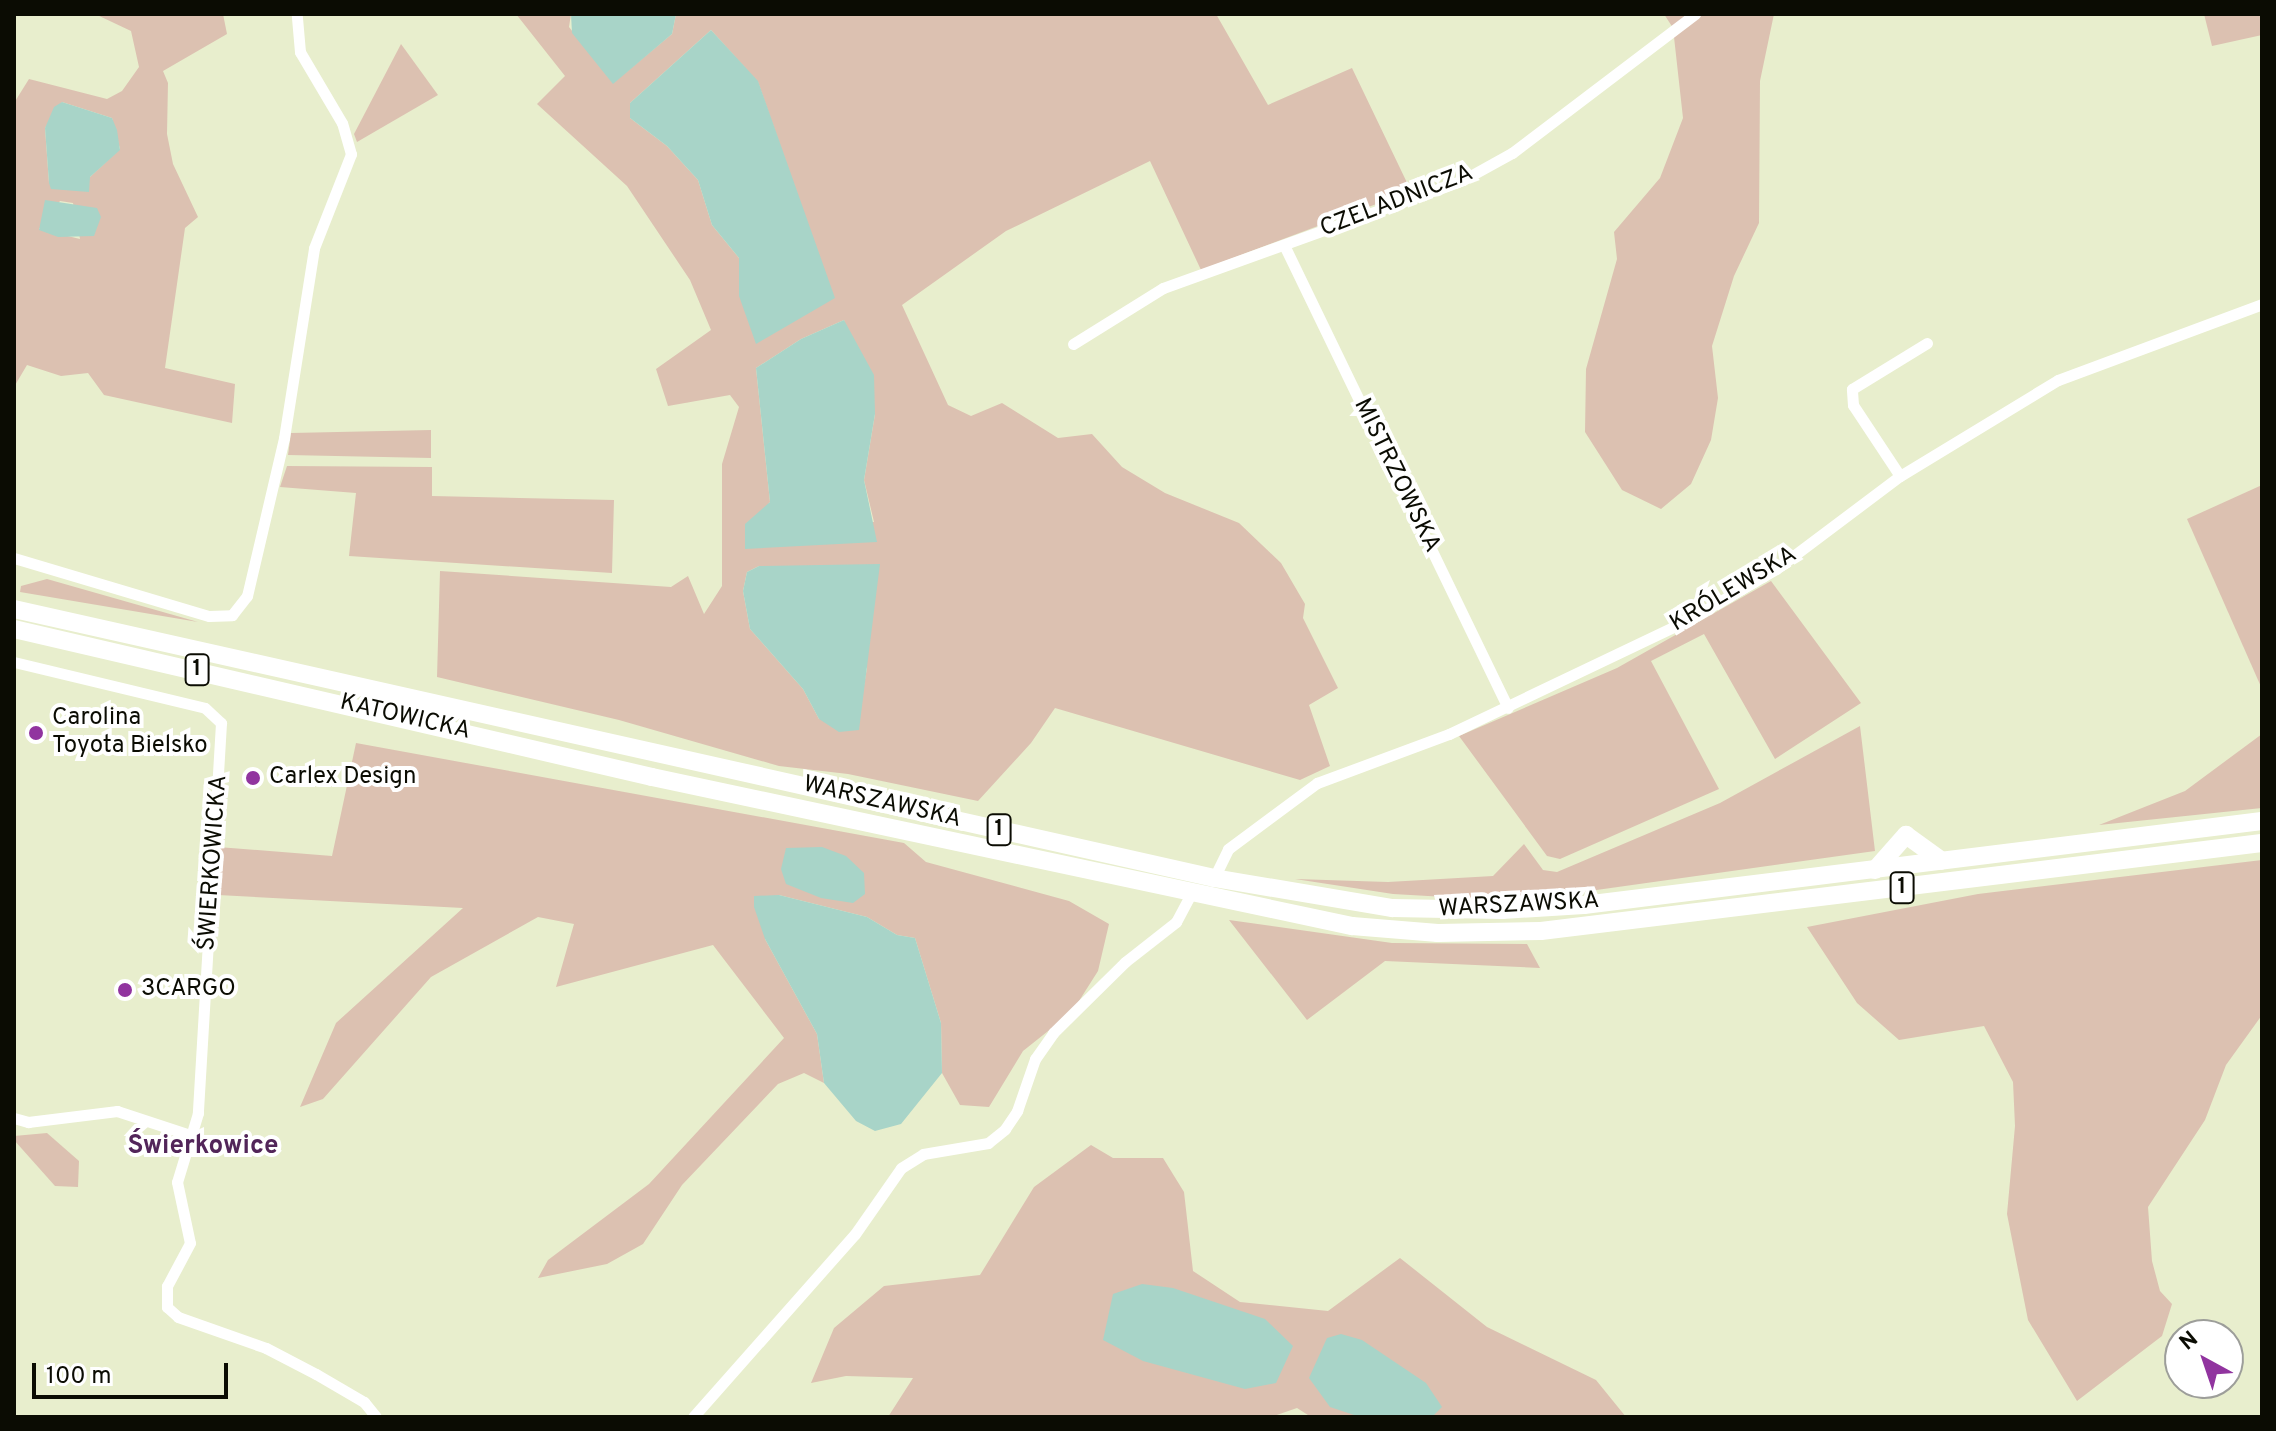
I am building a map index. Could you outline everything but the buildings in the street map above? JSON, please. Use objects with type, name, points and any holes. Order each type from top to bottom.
[{"type":"main road","points":[[14,596],[21,610]]},
{"type":"main road","name":"KATOWICKA","points":[[21,610],[785,782]]},
{"type":"main road","name":"KATOWICKA","points":[[14,629],[796,808]]},
{"type":"main road","name":"WARSZAWSKA","points":[[785,782],[1214,878],[1392,908],[1502,910],[1875,870],[2262,821]]},
{"type":"main road","name":"WARSZAWSKA","points":[[796,808],[1352,926],[1438,933],[1541,931],[2262,843]]},
{"type":"main road","points":[[1875,870],[1906,835],[1942,861]]},
{"type":"street","points":[[14,558],[209,616],[232,615],[242,607],[282,449],[314,248],[351,154],[342,123],[300,52],[297,14]]},
{"type":"street","name":"CZELADNICZA","points":[[1073,344],[1135,301],[1487,167],[1695,14]]},
{"type":"street","name":"MISTRZOWSKA","points":[[1284,245],[1508,708]]},
{"type":"street","name":"KRÓLEWSKA","points":[[1214,878],[1228,849],[1317,783],[1508,708],[1612,660],[1763,576],[1900,476],[2058,380],[2262,304]]},
{"type":"street","points":[[1900,476],[1853,405],[1852,389],[1927,343]]},
{"type":"street","name":"ŚWIERKOWICKA","points":[[14,662],[205,708],[221,723],[193,1136],[177,1182],[190,1243],[167,1286],[167,1307],[178,1317],[266,1348],[316,1374],[364,1402],[376,1417]]},
{"type":"street","points":[[693,1417],[855,1234],[901,1168],[923,1154],[988,1143],[1005,1129],[1017,1111],[1035,1059],[1053,1033],[1125,962],[1176,922],[1191,894]]},
{"type":"street","points":[[14,1118],[28,1122],[117,1111],[193,1136]]},
{"type":"shaded area","points":[[95,14],[223,14],[227,34],[163,71],[168,83],[167,134],[173,164],[198,217],[185,228],[165,368],[235,384],[232,423],[104,395],[88,373],[61,376],[27,365],[14,387],[14,103],[29,79],[107,99],[122,91],[139,67],[131,31]],"holes":[[[62,102],[112,118],[120,149],[90,177],[49,183],[45,128]],[[60,201],[73,203],[80,239],[39,229]]]},
{"type":"shaded area","points":[[516,14],[571,14],[569,27],[613,83],[672,34],[676,14],[1216,14],[1268,105],[1352,68],[1411,191],[1201,270],[1150,161],[1006,231],[902,305],[948,405],[971,416],[1002,403],[1058,438],[1092,434],[1122,467],[1165,493],[1239,523],[1281,563],[1305,604],[1303,618],[1338,688],[1309,705],[1330,766],[1300,780],[1055,708],[1031,743],[978,801],[848,774],[779,766],[619,720],[437,677],[440,571],[671,587],[688,576],[704,614],[722,586],[722,464],[739,407],[730,395],[668,406],[656,369],[711,330],[690,280],[627,186],[537,104],[565,76]],"holes":[[[711,30],[758,82],[828,282],[739,296],[739,258],[712,225],[698,180],[667,146],[630,118],[630,103]],[[844,320],[875,414],[864,480],[874,522],[758,517],[770,502],[756,368],[801,339]],[[759,566],[867,668],[863,691],[819,719],[803,689],[750,629],[743,591],[747,572]]]},
{"type":"shaded area","points":[[1664,14],[1774,14],[1760,81],[1759,223],[1734,276],[1712,346],[1718,398],[1711,440],[1691,484],[1661,509],[1622,490],[1585,432],[1586,369],[1617,259],[1614,232],[1660,178],[1683,118],[1673,28]]},
{"type":"shaded area","points":[[2204,14],[2262,14],[2262,35],[2212,46]]},
{"type":"shaded area","points":[[401,44],[438,95],[357,142],[354,134]]},
{"type":"shaded area","points":[[431,430],[431,458],[288,455],[291,433]]},
{"type":"shaded area","points":[[287,466],[432,467],[432,496],[614,500],[612,573],[349,556],[356,493],[280,487]]},
{"type":"shaded area","points":[[2262,485],[2262,689],[2187,519]]},
{"type":"shaded area","points":[[47,579],[198,622],[20,592],[21,586]]},
{"type":"shaded area","points":[[1771,581],[1861,703],[1775,759],[1704,634],[1651,661],[1719,789],[1560,859],[1547,856],[1459,736],[1617,668]]},
{"type":"shaded area","points":[[1860,726],[1875,851],[1568,894],[1463,898],[1393,894],[1295,879],[1388,882],[1493,876],[1524,844],[1543,870],[1557,872],[1720,803]]},
{"type":"shaded area","points":[[2262,734],[2262,808],[2099,825],[2185,791]]},
{"type":"shaded area","points":[[356,743],[904,843],[926,862],[1069,901],[1109,924],[1098,971],[1072,1012],[1023,1051],[989,1107],[960,1105],[942,1073],[941,1023],[915,938],[897,935],[867,917],[779,895],[765,939],[817,1034],[824,1083],[804,1073],[778,1084],[682,1185],[643,1244],[607,1264],[538,1278],[548,1260],[649,1184],[784,1038],[713,945],[556,987],[574,924],[538,917],[431,977],[323,1099],[300,1107],[336,1023],[463,908],[218,895],[218,847],[332,856]]},
{"type":"shaded area","points":[[2262,860],[2262,1015],[2226,1065],[2205,1120],[2148,1207],[2152,1261],[2160,1291],[2172,1304],[2167,1319],[2164,1319],[2162,1336],[2077,1401],[2028,1320],[2007,1214],[2015,1126],[2013,1082],[1984,1026],[1899,1040],[1857,1003],[1807,927],[1978,894]]},
{"type":"shaded area","points":[[1229,920],[1392,943],[1527,944],[1540,968],[1385,961],[1307,1020]]},
{"type":"shaded area","points":[[47,1133],[79,1161],[78,1187],[55,1186],[14,1140],[14,1136]]},
{"type":"shaded area","points":[[1091,1145],[1113,1158],[1163,1158],[1184,1192],[1193,1271],[1240,1302],[1328,1311],[1400,1258],[1487,1327],[1596,1380],[1626,1417],[1311,1417],[1297,1408],[1271,1417],[888,1417],[913,1378],[846,1376],[811,1383],[834,1328],[884,1286],[980,1275],[1034,1187]]},
{"type":"water","points":[[571,14],[676,14],[672,34],[613,84],[572,33]]},
{"type":"water","points":[[711,30],[758,81],[835,298],[756,344],[739,296],[739,258],[712,225],[698,180],[667,146],[630,118],[630,103]]},
{"type":"water","points":[[62,102],[112,118],[117,130],[120,150],[90,177],[89,192],[51,189],[49,183],[45,128],[54,107]]},
{"type":"water","points":[[45,200],[97,208],[101,217],[94,236],[58,237],[39,230]]},
{"type":"water","points":[[844,320],[874,375],[875,414],[864,480],[877,542],[745,549],[745,524],[770,502],[756,368],[801,339]]},
{"type":"water","points":[[880,564],[859,730],[839,732],[819,719],[803,689],[750,629],[743,591],[747,572],[759,566]]},
{"type":"water","points":[[822,847],[846,856],[864,873],[865,894],[853,903],[821,898],[786,884],[781,869],[786,848]]},
{"type":"water","points":[[779,895],[867,917],[897,935],[915,938],[941,1023],[942,1073],[901,1124],[875,1131],[856,1121],[824,1083],[817,1034],[765,939],[754,907],[754,896]]},
{"type":"water","points":[[1142,1284],[1173,1288],[1265,1319],[1293,1346],[1276,1383],[1245,1389],[1143,1361],[1103,1340],[1113,1294]]},
{"type":"water","points":[[1341,1334],[1362,1340],[1426,1383],[1442,1407],[1432,1417],[1360,1417],[1330,1407],[1309,1378],[1327,1338]]},
{"type":"place","name":"Carolina Toyota Bielsko","points":[[36,733]]},
{"type":"place","name":"Carlex Design","points":[[253,778]]},
{"type":"place","name":"3CARGO","points":[[125,990]]},
{"type":"district","name":"Świerkowice","points":[[203,1147]]}]
